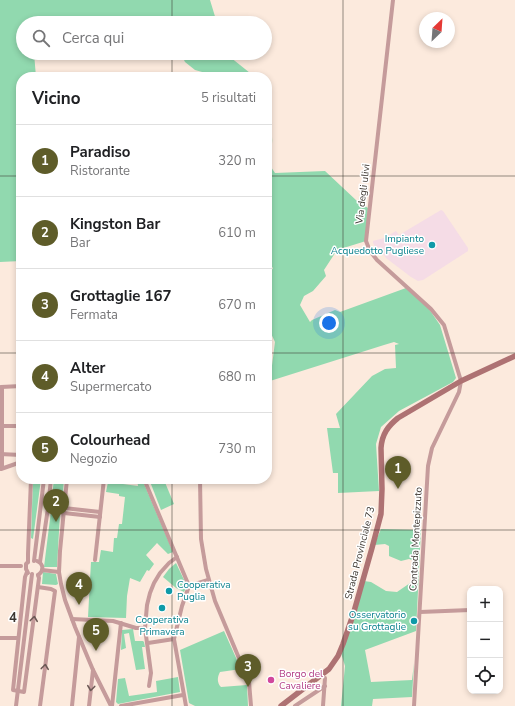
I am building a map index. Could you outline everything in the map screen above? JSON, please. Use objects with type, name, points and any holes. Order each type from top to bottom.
[{"type":"main road","name":"Strada Provinciale 73","points":[[281,706],[328,669],[338,656],[354,615],[381,514],[381,441],[383,434],[398,418],[461,381],[515,356]]},
{"type":"street","name":"Via degli ulivi","points":[[394,0],[366,241],[370,251],[377,260],[431,309],[444,325],[461,381]]},
{"type":"street","name":"Contrada Montepizzuto","points":[[414,706],[428,466],[432,448],[459,392],[461,381]]},
{"type":"street","points":[[16,386],[1,387],[1,468],[16,464]]},
{"type":"street","points":[[1,426],[16,426]]},
{"type":"street","points":[[1,454],[16,455]]},
{"type":"street","points":[[31,484],[27,567],[12,690],[24,692],[38,587],[38,575],[42,570],[42,565],[40,562],[51,484]]},
{"type":"street","points":[[27,567],[34,561],[43,484]]},
{"type":"street","points":[[67,484],[60,551],[59,572],[61,584],[72,619],[93,670],[112,706]]},
{"type":"street","points":[[95,560],[103,484]]},
{"type":"street","points":[[146,484],[189,586],[182,606],[174,639],[186,706]]},
{"type":"street","points":[[200,484],[201,539],[208,580],[215,601],[249,682],[251,706]]},
{"type":"street","points":[[48,508],[100,514]]},
{"type":"street","points":[[149,686],[151,673],[145,628],[147,605],[150,592],[160,573],[168,563],[177,556]]},
{"type":"street","points":[[34,561],[40,562]]},
{"type":"street","points":[[0,566],[27,567],[32,574],[16,706]]},
{"type":"street","points":[[42,570],[59,572]]},
{"type":"street","points":[[32,574],[38,575]]},
{"type":"street","points":[[189,586],[208,580]]},
{"type":"street","points":[[38,587],[51,588],[55,591],[40,706]]},
{"type":"street","points":[[420,612],[467,610]]},
{"type":"street","points":[[72,619],[113,621],[136,628],[145,628]]},
{"type":"street","points":[[112,706],[121,623]]},
{"type":"street","points":[[72,706],[79,636]]},
{"type":"street","points":[[0,638],[18,638]]},
{"type":"street","points":[[148,643],[174,639]]},
{"type":"street","points":[[89,706],[93,670]]},
{"type":"street","points":[[323,706],[325,678]]},
{"type":"street","points":[[295,706],[325,686]]},
{"type":"street","points":[[121,706],[183,695]]},
{"type":"shaded area","points":[[441,210],[468,248],[468,251],[423,280],[418,281],[411,277],[386,258],[382,252],[377,250],[373,243],[373,241],[384,238],[396,231],[399,235]]},
{"type":"green space","points":[[0,0],[210,0],[215,16],[16,16],[16,60],[35,60],[36,72],[16,72],[16,261],[0,262]]},
{"type":"green space","points":[[184,60],[234,60],[249,72],[202,72],[195,70]]},
{"type":"green space","points":[[272,168],[275,173],[325,171],[357,201],[368,208],[366,241],[337,250],[324,270],[326,276],[313,291],[304,296],[300,305],[310,322],[335,310],[340,312],[406,288],[429,309],[440,325],[456,378],[453,382],[399,411],[381,427],[376,444],[379,491],[338,493],[338,473],[333,473],[327,428],[340,428],[336,414],[372,376],[385,369],[396,368],[395,345],[399,344],[394,342],[272,380],[275,342],[272,336]]},
{"type":"green space","points":[[33,484],[40,484],[33,539],[31,538]]},
{"type":"green space","points":[[53,484],[64,484],[62,505],[51,504]]},
{"type":"green space","points":[[108,484],[138,486],[138,484],[144,484],[173,552],[168,554],[157,543],[146,555],[154,564],[149,571],[147,570],[140,582],[130,578],[126,618],[88,617],[91,562],[99,562],[101,550],[113,552],[114,538],[117,538],[119,524],[122,524],[125,497],[119,496],[119,494],[106,492]]},
{"type":"green space","points":[[151,484],[166,484],[174,504],[161,510]]},
{"type":"green space","points":[[51,511],[60,514],[57,567],[44,567]]},
{"type":"green space","points":[[381,529],[421,530],[416,631],[365,650],[371,682],[412,680],[414,663],[412,697],[373,699],[372,706],[341,706],[345,666],[341,653],[364,581],[371,582],[386,591],[397,592],[413,581],[415,573],[412,560],[409,559],[401,561],[389,556],[389,546],[385,544],[374,545]]},
{"type":"green space","points":[[176,563],[187,586],[184,592],[176,588],[163,577]]},
{"type":"green space","points":[[43,572],[56,574],[58,584],[42,584]]},
{"type":"green space","points":[[133,629],[135,641],[144,642],[145,647],[142,647],[145,669],[136,670],[129,633],[124,634],[126,648],[121,650],[122,630]]},
{"type":"green space","points":[[224,631],[241,669],[220,672],[218,682],[221,687],[247,685],[248,706],[195,706],[189,703],[180,650]]},
{"type":"green space","points":[[178,677],[180,692],[118,704],[116,702],[118,679],[125,678],[129,696],[157,692],[156,681]]},
{"type":"place","name":"Impianto Acquedotto Pugliese","points":[[432,245]]},
{"type":"place","name":"Paradiso","points":[[398,489]]},
{"type":"place","name":"Kingston Bar","points":[[56,522]]},
{"type":"place","name":"Cooperativa Puglia","points":[[169,591]]},
{"type":"place","name":"Alter","points":[[79,605]]},
{"type":"place","name":"Cooperativa Primavera","points":[[162,608]]},
{"type":"place","name":"Osservatorio su Grottaglie","points":[[414,621]]},
{"type":"place","name":"Colourhead","points":[[96,651]]},
{"type":"place","name":"Borgo del Cavaliere","points":[[271,680]]},
{"type":"place","name":"Grottaglie 167","points":[[248,687]]}]
